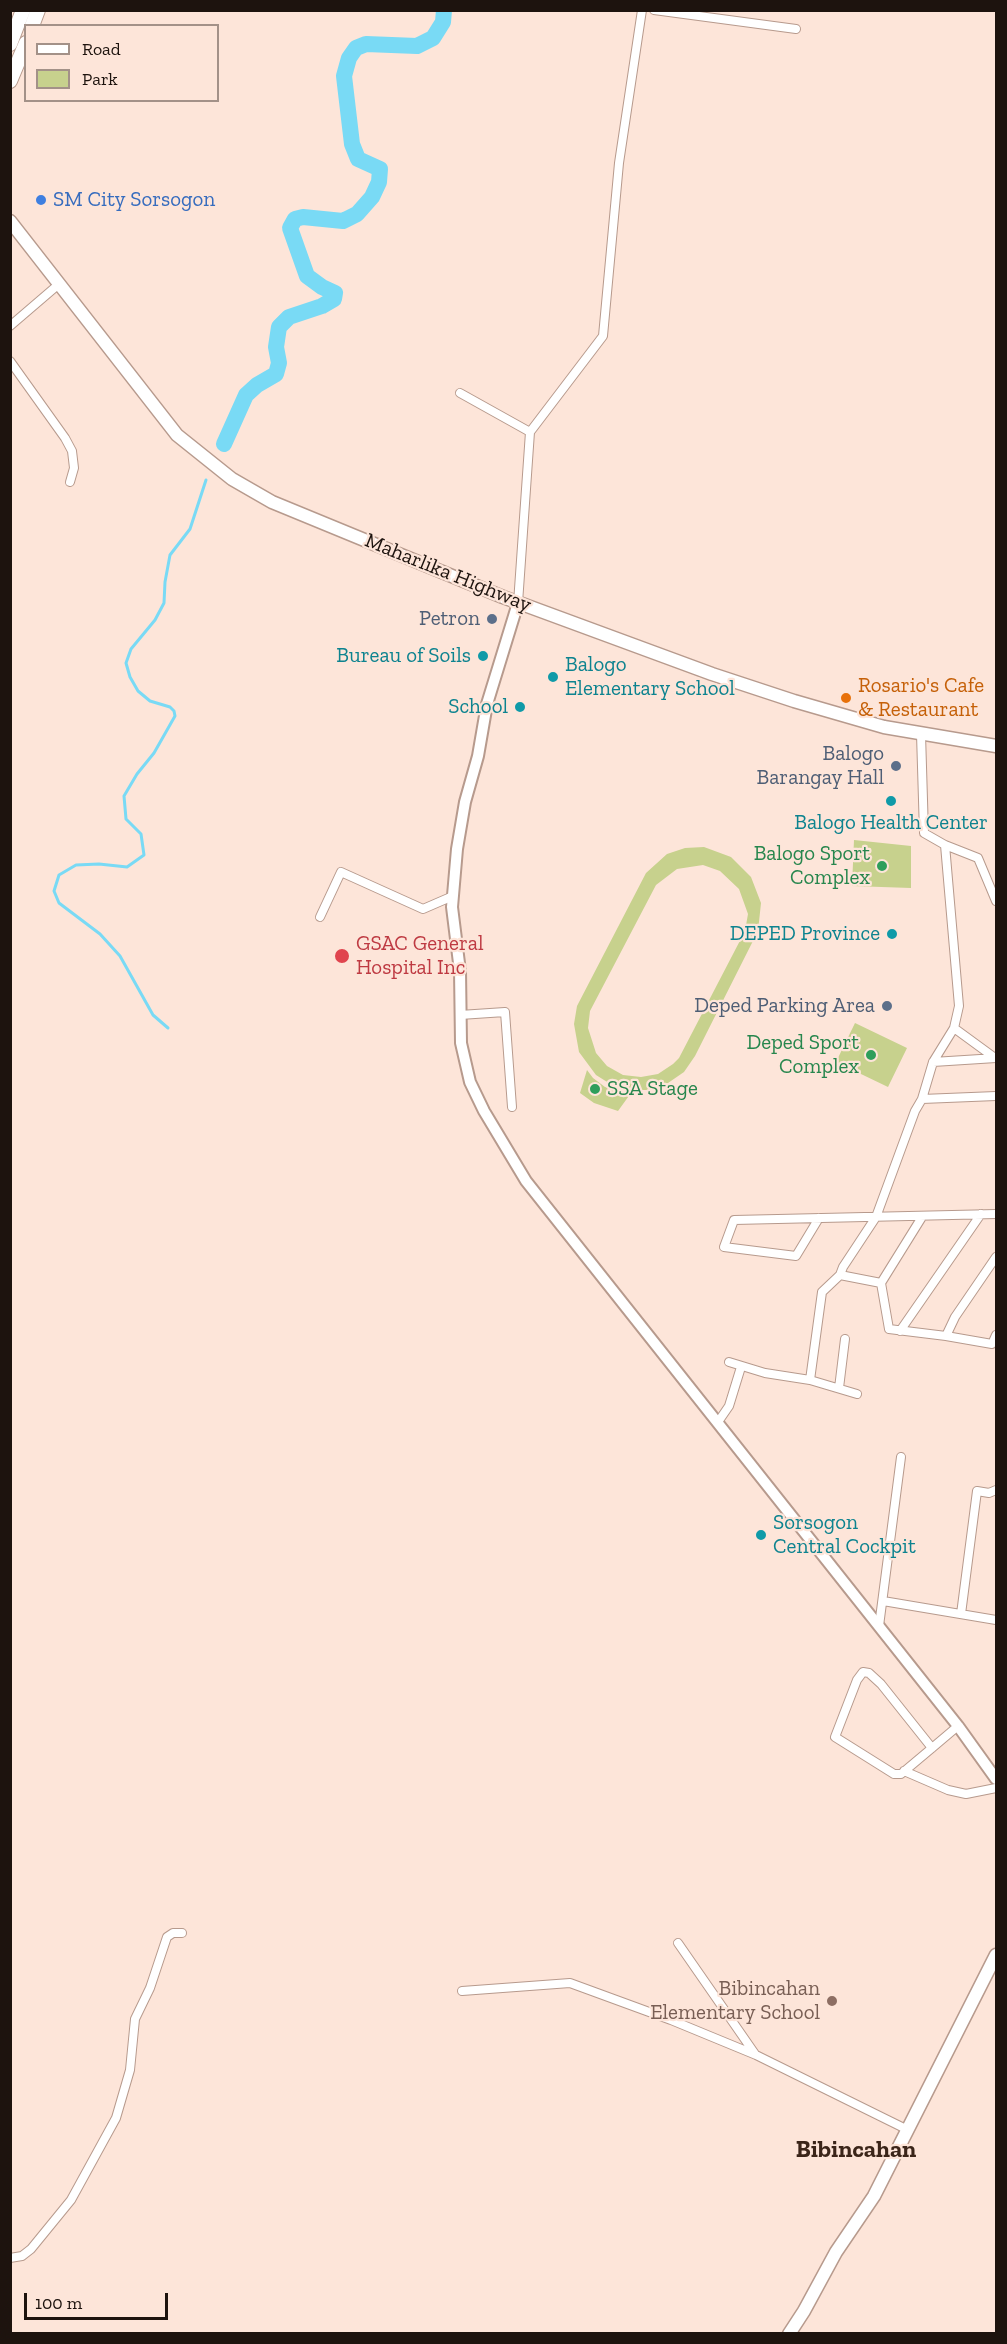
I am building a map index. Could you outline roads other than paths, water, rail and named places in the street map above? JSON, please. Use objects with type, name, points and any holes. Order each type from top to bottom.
[{"type":"highway","points":[[10,44],[23,10]]},
{"type":"highway","points":[[10,81],[24,48]]},
{"type":"main road","name":"Maharlika Highway","points":[[10,221],[177,435],[232,479],[272,502],[518,603],[712,674],[884,727],[996,746]]},
{"type":"main road","points":[[789,2334],[836,2252],[874,2196],[996,1955]]},
{"type":"street","points":[[642,10],[619,163],[603,336],[530,432],[518,603],[486,704],[478,756],[460,825],[452,907],[460,971],[461,1043],[470,1083],[484,1112],[526,1181],[958,1726],[996,1779]]},
{"type":"street","points":[[654,10],[796,29]]},
{"type":"street","points":[[10,326],[59,284]]},
{"type":"street","points":[[10,361],[65,438],[72,452],[74,468],[70,482]]},
{"type":"street","points":[[460,393],[530,432]]},
{"type":"street","points":[[921,734],[924,834],[978,858],[996,901]]},
{"type":"street","points":[[810,1380],[822,1292],[840,1275],[876,1217],[915,1111],[922,1099],[933,1062],[954,1028],[959,1006],[945,845]]},
{"type":"street","points":[[320,917],[341,872],[423,909],[453,896]]},
{"type":"street","points":[[460,1015],[505,1012],[512,1107]]},
{"type":"street","points":[[954,1028],[996,1058]]},
{"type":"street","points":[[933,1062],[996,1058]]},
{"type":"street","points":[[922,1099],[996,1096]]},
{"type":"street","points":[[900,1331],[981,1214]]},
{"type":"street","points":[[819,1218],[796,1256],[724,1247],[734,1220],[819,1218],[876,1217],[922,1217],[996,1214]]},
{"type":"street","points":[[922,1217],[881,1283],[888,1329],[992,1344],[996,1335]]},
{"type":"street","points":[[946,1336],[955,1317],[996,1257]]},
{"type":"street","points":[[840,1275],[881,1283]]},
{"type":"street","points":[[839,1388],[845,1339]]},
{"type":"street","points":[[729,1362],[765,1373],[810,1380],[857,1394]]},
{"type":"street","points":[[718,1422],[729,1406],[741,1367]]},
{"type":"street","points":[[879,1626],[901,1457]]},
{"type":"street","points":[[961,1614],[978,1491],[989,1493],[996,1490]]},
{"type":"street","points":[[883,1601],[996,1620]]},
{"type":"street","points":[[932,1748],[881,1684],[869,1673],[863,1672],[857,1680],[836,1737],[894,1774],[898,1775],[904,1771],[932,1748],[958,1726]]},
{"type":"street","points":[[904,1771],[948,1790],[966,1794],[996,1788]]},
{"type":"street","points":[[10,2258],[26,2253],[49,2227],[75,2194],[107,2135],[120,2110],[127,2082],[133,2050],[135,2019],[150,1988],[167,1937],[173,1933],[182,1934]]},
{"type":"street","points":[[678,1943],[756,2055]]},
{"type":"street","points":[[462,1991],[570,1983],[672,2020],[756,2055],[908,2130]]},
{"type":"waterway","points":[[224,444],[246,395],[257,385],[276,374],[279,363],[276,347],[279,327],[289,317],[322,306],[334,299],[335,293],[307,276],[290,228],[295,219],[303,217],[343,221],[357,214],[372,197],[379,182],[380,169],[358,159],[352,144],[344,76],[349,58],[356,48],[366,44],[417,46],[433,38],[443,22],[444,10]]},
{"type":"waterway","points":[[168,1028],[153,1015],[120,956],[100,934],[59,903],[54,891],[59,875],[76,865],[99,864],[127,867],[144,855],[141,834],[126,819],[124,796],[137,774],[154,753],[175,716],[170,707],[150,701],[138,691],[130,677],[126,663],[131,649],[155,620],[164,603],[170,555],[190,529],[206,480]]},
{"type":"place","name":"SM City Sorsogon","points":[[41,200]]},
{"type":"place","name":"Petron","points":[[492,619]]},
{"type":"place","name":"Bureau of Soils","points":[[483,656]]},
{"type":"place","name":"Balogo Elementary School","points":[[553,677]]},
{"type":"place","name":"Rosario's Cafe & Restaurant","points":[[846,698]]},
{"type":"place","name":"School","points":[[520,707]]},
{"type":"place","name":"Balogo Barangay Hall","points":[[896,766]]},
{"type":"place","name":"Balogo Health Center","points":[[891,801]]},
{"type":"place","name":"Balogo Sport Complex","points":[[882,866]]},
{"type":"place","name":"DEPED Province","points":[[892,934]]},
{"type":"place","name":"GSAC General Hospital Inc","points":[[342,956]]},
{"type":"place","name":"Deped Parking Area","points":[[887,1006]]},
{"type":"place","name":"Deped Sport Complex","points":[[871,1055]]},
{"type":"place","name":"SSA Stage","points":[[595,1089]]},
{"type":"place","name":"Sorsogon Central Cockpit","points":[[761,1535]]},
{"type":"place","name":"Bibincahan Elementary School","points":[[832,2001]]},
{"type":"district","name":"Bibincahan","points":[[856,2150]]}]
